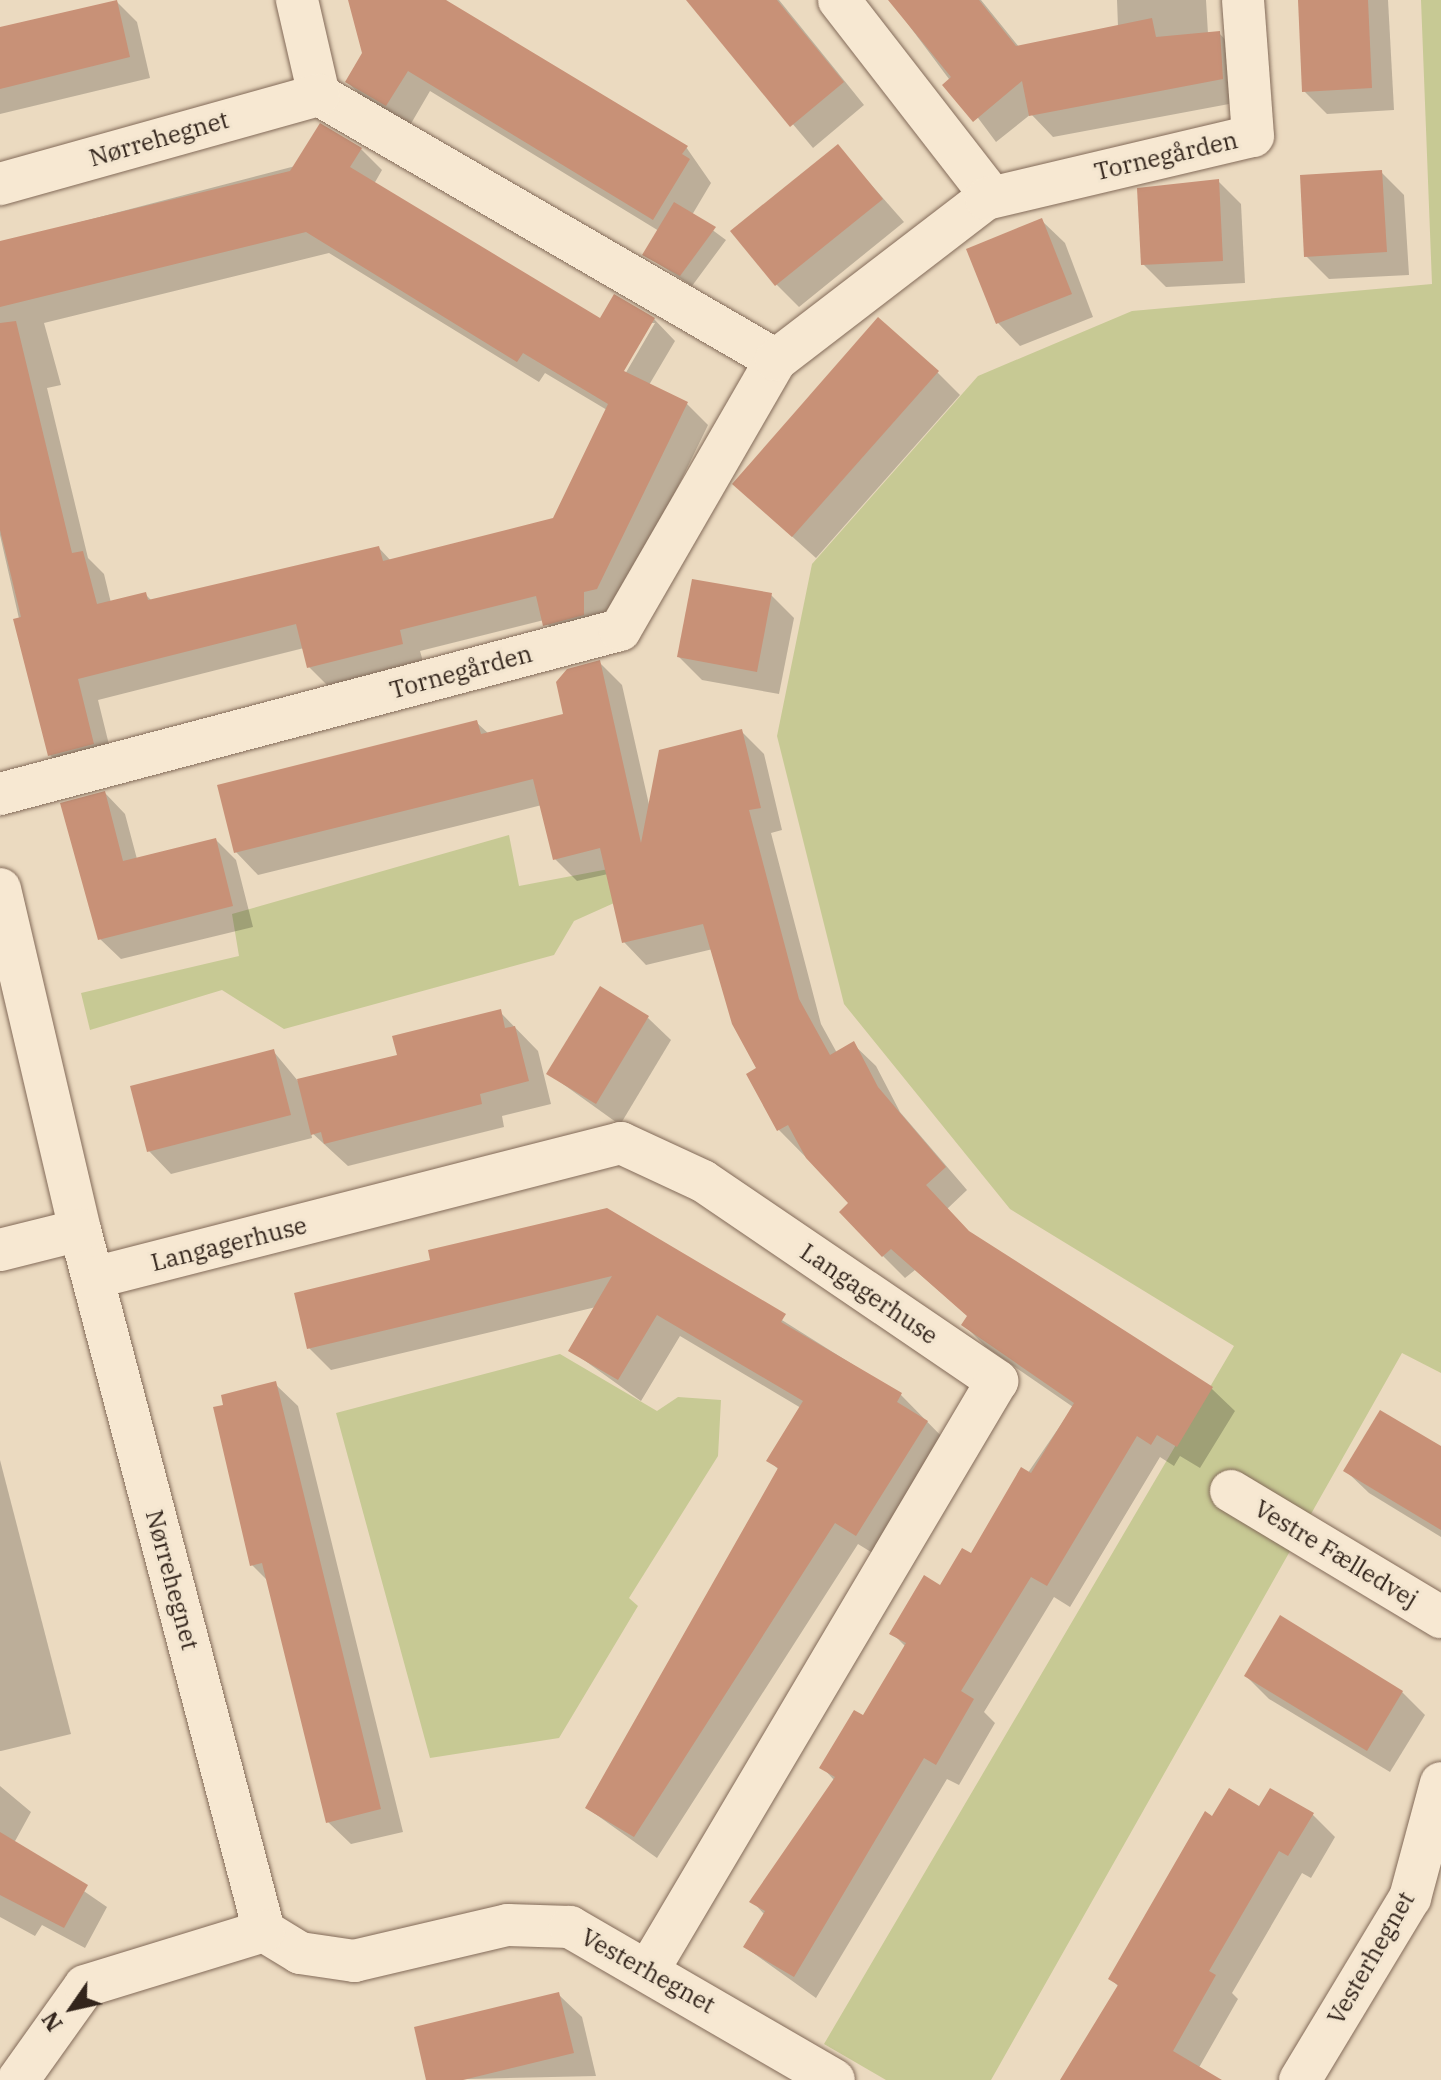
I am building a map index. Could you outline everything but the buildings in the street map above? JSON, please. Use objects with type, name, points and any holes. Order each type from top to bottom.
[{"type":"street","points":[[297,0],[319,95],[776,360]]},
{"type":"street","points":[[839,0],[992,197]]},
{"type":"street","name":"Tornegården","points":[[0,794],[620,630],[776,360],[992,197],[1253,136],[1243,0]]},
{"type":"street","name":"Nørrehegnet","points":[[0,184],[319,95]]},
{"type":"street","name":"Nørrehegnet","points":[[0,889],[80,1230],[264,1931]]},
{"type":"street","name":"Langagerhuse","points":[[93,1278],[621,1143],[703,1181],[997,1381],[649,1969]]},
{"type":"street","points":[[0,1250],[80,1230]]},
{"type":"street","name":"Vestre Fælledvej","points":[[1231,1491],[1441,1617]]},
{"type":"street","name":"Vesterhegnet","points":[[1300,2080],[1410,1898],[1441,1783]]},
{"type":"street","name":"Vesterhegnet","points":[[264,1931],[300,1953],[354,1961],[508,1925],[570,1927],[649,1969],[834,2080]]},
{"type":"street","points":[[18,2080],[85,1986],[264,1931]]},
{"type":"green space","points":[[1421,0],[1441,0],[1441,1373],[1402,1353],[991,2080],[886,2080],[824,2044],[1234,1346],[1010,1209],[844,1004],[777,736],[812,564],[978,376],[1132,311],[1432,284]]},
{"type":"green space","points":[[509,835],[519,886],[635,864],[643,890],[574,921],[554,955],[284,1029],[222,990],[90,1030],[81,993],[239,956],[232,914]]},
{"type":"green space","points":[[560,1354],[657,1411],[678,1397],[721,1400],[718,1456],[629,1598],[638,1606],[559,1738],[430,1758],[336,1413]]}]
